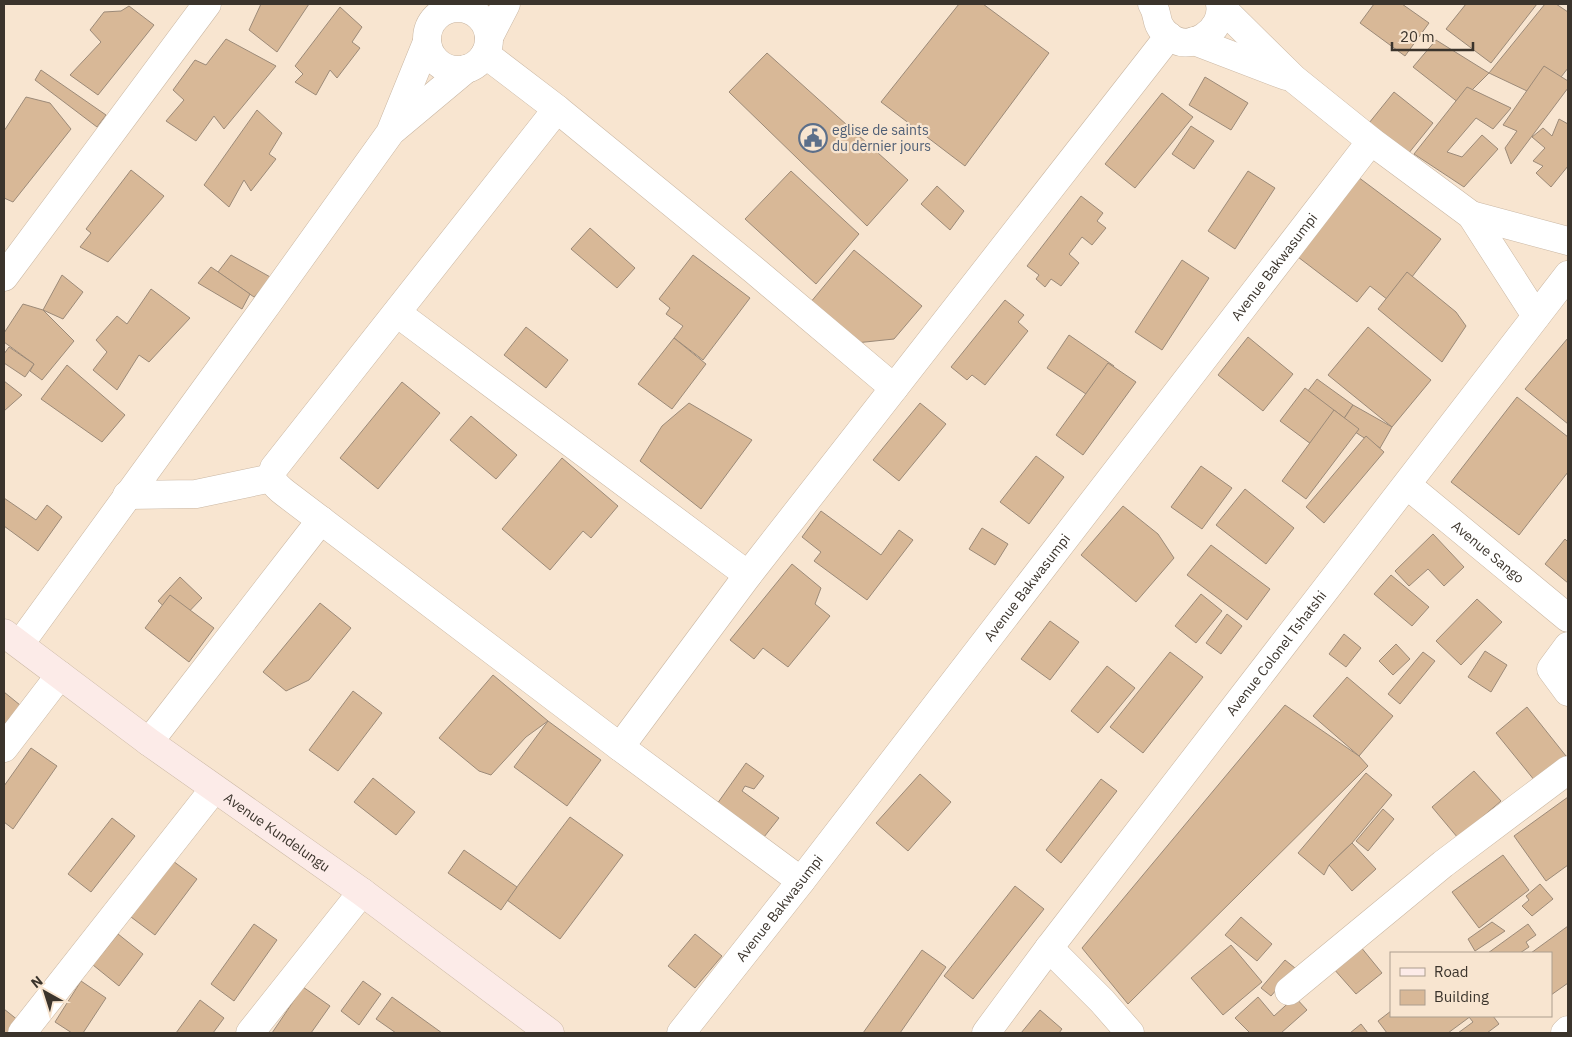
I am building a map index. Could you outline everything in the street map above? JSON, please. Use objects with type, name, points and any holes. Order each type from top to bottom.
[{"type":"street","points":[[5,273],[207,4]]},
{"type":"street","points":[[390,133],[480,54],[506,4]]},
{"type":"street","points":[[1154,5],[1157,24],[1181,39],[1294,79]]},
{"type":"street","points":[[620,747],[748,575],[894,388],[1181,39],[1208,35],[1218,22],[1221,5]]},
{"type":"street","points":[[1221,5],[1294,79],[1371,141],[1471,215],[1536,316]]},
{"type":"street","points":[[468,10],[479,16],[486,25],[480,54],[452,70],[440,64],[431,54],[440,15],[468,10]]},
{"type":"street","points":[[12,638],[127,495],[390,133],[440,15]]},
{"type":"street","points":[[480,54],[557,109],[754,270],[894,388]]},
{"type":"street","points":[[557,109],[274,468],[272,478],[279,488],[321,520],[620,747],[801,880]]},
{"type":"street","name":"Avenue Bakwasumpi","points":[[682,1033],[1371,141]]},
{"type":"street","points":[[1471,215],[1568,241]]},
{"type":"street","name":"Avenue Colonel Tshatshi","points":[[986,1033],[1049,948],[1568,275]]},
{"type":"street","points":[[397,313],[748,575]]},
{"type":"street","points":[[127,495],[196,494],[272,478]]},
{"type":"street","name":"Avenue Sango","points":[[1407,485],[1568,618]]},
{"type":"street","points":[[149,742],[321,520]]},
{"type":"street","name":"Avenue Kundelungu","points":[[12,638],[149,742],[362,892],[550,1033]]},
{"type":"street","points":[[1568,646],[1551,669],[1568,692]]},
{"type":"street","points":[[4,748],[60,676]]},
{"type":"street","points":[[1288,991],[1443,864],[1568,770]]},
{"type":"street","points":[[22,1033],[214,789]]},
{"type":"street","points":[[250,1033],[362,892]]},
{"type":"street","points":[[1049,948],[1102,1001],[1130,1033]]},
{"type":"street","points":[[1565,1033],[1568,1030]]},
{"type":"building","points":[[261,4],[309,4],[277,52],[249,30]]},
{"type":"building","points":[[959,4],[983,4],[1049,53],[965,166],[881,102]]},
{"type":"building","points":[[1374,4],[1402,4],[1429,23],[1405,56],[1360,23]]},
{"type":"building","points":[[1466,4],[1537,4],[1491,63],[1446,29]]},
{"type":"building","points":[[1545,4],[1556,4],[1568,12],[1568,68],[1544,99],[1489,73]]},
{"type":"building","points":[[129,6],[154,25],[98,95],[70,75],[101,42],[90,30],[104,12],[121,11]]},
{"type":"building","points":[[340,7],[362,27],[352,42],[360,48],[337,78],[330,70],[316,95],[295,82],[303,74],[295,66]]},
{"type":"building","points":[[226,39],[276,66],[224,129],[214,116],[196,141],[166,121],[184,100],[173,90],[195,60],[206,65]]},
{"type":"building","points":[[1436,40],[1489,73],[1459,103],[1413,67]]},
{"type":"building","points":[[767,53],[908,180],[867,226],[729,92]]},
{"type":"building","points":[[1544,66],[1568,81],[1568,88],[1511,164],[1505,148],[1517,131],[1503,125]]},
{"type":"building","points":[[41,70],[106,115],[97,127],[35,80]]},
{"type":"building","points":[[1205,77],[1248,103],[1231,130],[1189,105]]},
{"type":"building","points":[[1467,87],[1511,108],[1493,129],[1476,118],[1447,152],[1462,157],[1482,135],[1498,149],[1464,187],[1414,154]]},
{"type":"building","points":[[1394,92],[1433,123],[1408,154],[1369,123]]},
{"type":"building","points":[[1162,93],[1193,117],[1135,188],[1105,164]]},
{"type":"building","points":[[26,97],[50,103],[71,129],[13,202],[4,198],[4,131]]},
{"type":"building","points":[[257,110],[282,133],[269,154],[276,159],[251,191],[244,180],[229,207],[204,185]]},
{"type":"building","points":[[1559,119],[1568,124],[1568,166],[1551,187],[1536,173],[1543,166],[1533,161],[1545,148],[1532,137],[1543,128],[1552,136]]},
{"type":"building","points":[[1191,126],[1214,141],[1194,169],[1172,154]]},
{"type":"building","points":[[131,170],[164,196],[108,262],[80,247],[91,233],[86,229]]},
{"type":"building","points":[[791,171],[859,234],[816,284],[745,219]]},
{"type":"building","points":[[1248,171],[1275,188],[1235,249],[1208,231]]},
{"type":"building","points":[[1358,177],[1441,239],[1392,303],[1370,286],[1357,302],[1298,257]]},
{"type":"building","points":[[937,186],[964,211],[950,230],[921,204]]},
{"type":"building","points":[[1081,196],[1103,213],[1097,221],[1106,228],[1092,245],[1082,237],[1069,254],[1079,263],[1061,286],[1051,279],[1045,287],[1036,279],[1039,275],[1027,266]]},
{"type":"building","points":[[590,228],[635,268],[617,288],[571,249]]},
{"type":"building","points":[[854,250],[922,306],[894,339],[846,344],[805,309]]},
{"type":"building","points":[[231,255],[272,278],[254,297],[218,272]]},
{"type":"building","points":[[693,255],[750,298],[703,360],[674,338],[683,326],[666,314],[670,308],[659,299]]},
{"type":"building","points":[[1182,260],[1209,278],[1162,350],[1135,332]]},
{"type":"building","points":[[211,267],[250,294],[242,309],[198,283]]},
{"type":"building","points":[[1407,272],[1456,312],[1466,326],[1442,362],[1378,309]]},
{"type":"building","points":[[62,275],[83,292],[63,319],[43,310]]},
{"type":"building","points":[[151,289],[190,318],[149,362],[139,355],[117,390],[93,370],[107,352],[96,340],[117,316],[127,324]]},
{"type":"building","points":[[1005,300],[1024,315],[1018,322],[1028,331],[985,385],[972,375],[967,380],[951,367]]},
{"type":"building","points":[[23,304],[43,310],[74,341],[42,380],[30,371],[34,364],[4,342],[4,333]]},
{"type":"building","points":[[526,327],[568,360],[546,388],[504,355]]},
{"type":"building","points":[[1368,327],[1431,380],[1392,427],[1328,375]]},
{"type":"building","points":[[1069,335],[1114,366],[1092,398],[1047,368]]},
{"type":"building","points":[[1248,337],[1293,374],[1263,411],[1218,375]]},
{"type":"building","points":[[674,338],[706,364],[672,409],[638,384]]},
{"type":"building","points":[[1568,338],[1568,424],[1525,389]]},
{"type":"building","points":[[9,347],[34,364],[25,377],[4,363],[4,354]]},
{"type":"building","points":[[1108,363],[1136,382],[1083,455],[1056,435]]},
{"type":"building","points":[[67,365],[125,415],[102,442],[41,399]]},
{"type":"building","points":[[1317,379],[1353,405],[1341,423],[1304,396]]},
{"type":"building","points":[[4,381],[22,395],[4,411]]},
{"type":"building","points":[[402,382],[440,413],[378,489],[340,458]]},
{"type":"building","points":[[1305,388],[1343,417],[1341,423],[1319,450],[1280,421]]},
{"type":"building","points":[[1517,397],[1568,437],[1568,472],[1519,535],[1451,482]]},
{"type":"building","points":[[689,403],[752,440],[701,509],[640,461],[662,426]]},
{"type":"building","points":[[920,403],[946,424],[899,481],[873,460]]},
{"type":"building","points":[[1353,405],[1392,427],[1380,448],[1341,423]]},
{"type":"building","points":[[1334,410],[1359,429],[1306,499],[1282,481]]},
{"type":"building","points":[[471,416],[517,455],[496,479],[450,440]]},
{"type":"building","points":[[1366,436],[1384,452],[1324,523],[1306,507]]},
{"type":"building","points":[[1036,456],[1064,477],[1029,524],[1000,502]]},
{"type":"building","points":[[562,458],[618,506],[591,538],[583,531],[550,570],[502,529]]},
{"type":"building","points":[[1201,466],[1232,488],[1202,529],[1171,507]]},
{"type":"building","points":[[1245,489],[1294,528],[1266,564],[1216,525]]},
{"type":"building","points":[[4,498],[36,520],[47,505],[62,517],[38,551],[4,526]]},
{"type":"building","points":[[1123,506],[1158,534],[1174,558],[1136,602],[1081,555]]},
{"type":"building","points":[[821,511],[881,555],[899,530],[913,540],[867,600],[814,561],[821,552],[802,537]]},
{"type":"building","points":[[982,528],[1008,544],[995,565],[969,549]]},
{"type":"building","points":[[1433,534],[1464,567],[1444,586],[1428,569],[1409,586],[1395,571]]},
{"type":"building","points":[[1565,539],[1568,542],[1568,583],[1545,564]]},
{"type":"building","points":[[1211,545],[1270,589],[1247,620],[1187,575]]},
{"type":"building","points":[[792,564],[821,588],[815,604],[830,616],[788,667],[763,648],[754,659],[730,640]]},
{"type":"building","points":[[1391,575],[1429,607],[1412,626],[1374,594]]},
{"type":"building","points":[[180,577],[202,598],[180,621],[158,601]]},
{"type":"building","points":[[1201,594],[1222,611],[1196,643],[1175,626]]},
{"type":"building","points":[[170,595],[214,628],[189,662],[145,628]]},
{"type":"building","points":[[1477,599],[1502,622],[1461,665],[1436,641]]},
{"type":"building","points":[[320,603],[351,628],[309,680],[286,691],[263,672]]},
{"type":"building","points":[[1227,614],[1242,626],[1221,654],[1206,643]]},
{"type":"building","points":[[1050,621],[1079,642],[1050,680],[1021,659]]},
{"type":"building","points":[[1344,634],[1361,648],[1346,667],[1329,654]]},
{"type":"building","points":[[1396,644],[1410,659],[1393,675],[1379,661]]},
{"type":"building","points":[[1485,651],[1507,665],[1491,692],[1468,677]]},
{"type":"building","points":[[1170,652],[1203,677],[1143,753],[1110,727]]},
{"type":"building","points":[[1423,652],[1435,661],[1400,704],[1388,694]]},
{"type":"building","points":[[1107,666],[1135,688],[1098,733],[1071,711]]},
{"type":"building","points":[[493,675],[548,721],[526,737],[491,775],[479,771],[439,738]]},
{"type":"building","points":[[1347,677],[1393,716],[1359,756],[1313,716]]},
{"type":"building","points":[[353,691],[382,713],[338,771],[309,750]]},
{"type":"building","points":[[4,692],[20,705],[5,724],[4,723]]},
{"type":"building","points":[[1285,705],[1359,756],[1368,766],[1128,1004],[1082,948]]},
{"type":"building","points":[[1527,707],[1566,756],[1535,781],[1496,733]]},
{"type":"building","points":[[548,721],[601,760],[567,806],[514,767]]},
{"type":"building","points":[[31,748],[57,766],[13,829],[4,822],[4,786]]},
{"type":"building","points":[[746,763],[764,776],[754,789],[745,786],[742,791],[779,818],[764,837],[717,804]]},
{"type":"building","points":[[1474,771],[1501,801],[1458,838],[1432,807]]},
{"type":"building","points":[[1366,773],[1392,795],[1352,843],[1329,865],[1324,875],[1298,853]]},
{"type":"building","points":[[920,774],[951,802],[908,851],[876,823]]},
{"type":"building","points":[[373,778],[415,812],[396,835],[354,802]]},
{"type":"building","points":[[1101,779],[1117,791],[1061,863],[1046,850]]},
{"type":"building","points":[[1568,797],[1568,865],[1546,881],[1514,836]]},
{"type":"building","points":[[1383,809],[1394,819],[1368,851],[1356,841]]},
{"type":"building","points":[[570,817],[623,855],[560,939],[507,900]]},
{"type":"building","points":[[112,818],[135,836],[91,892],[68,874]]},
{"type":"building","points":[[1352,843],[1376,869],[1352,891],[1329,865]]},
{"type":"building","points":[[464,850],[517,887],[501,910],[448,873]]},
{"type":"building","points":[[1503,855],[1529,890],[1479,928],[1452,892]]},
{"type":"building","points":[[173,861],[197,879],[155,935],[131,917]]},
{"type":"building","points":[[1540,884],[1553,899],[1532,916],[1522,906],[1529,900],[1526,896]]},
{"type":"building","points":[[1015,886],[1044,909],[973,999],[944,976]]},
{"type":"building","points":[[1241,917],[1272,944],[1257,961],[1225,935]]},
{"type":"building","points":[[1492,922],[1505,931],[1475,951],[1468,939]]},
{"type":"building","points":[[254,924],[277,940],[234,1001],[211,984]]},
{"type":"building","points":[[1528,924],[1536,935],[1526,942],[1529,947],[1522,952],[1489,952]]},
{"type":"building","points":[[1568,926],[1568,983],[1552,994],[1552,952],[1532,952]]},
{"type":"building","points":[[118,934],[143,954],[119,986],[93,965]]},
{"type":"building","points":[[695,934],[722,956],[695,988],[668,966]]},
{"type":"building","points":[[1231,945],[1262,982],[1223,1015],[1191,978]]},
{"type":"building","points":[[1360,946],[1382,973],[1356,994],[1333,968]]},
{"type":"building","points":[[922,950],[946,967],[900,1033],[863,1033]]},
{"type":"building","points":[[1285,960],[1295,968],[1271,996],[1261,988]]},
{"type":"building","points":[[81,981],[106,998],[83,1033],[72,1033],[55,1022]]},
{"type":"building","points":[[363,981],[381,994],[359,1025],[341,1011]]},
{"type":"building","points":[[303,987],[330,1006],[311,1033],[272,1033]]},
{"type":"building","points":[[392,997],[442,1033],[396,1033],[376,1019]]},
{"type":"building","points":[[1258,997],[1274,1016],[1295,997],[1307,1010],[1281,1033],[1250,1033],[1235,1018]]},
{"type":"building","points":[[200,1000],[224,1018],[213,1033],[176,1033]]},
{"type":"building","points":[[4,1009],[19,1021],[8,1033],[4,1033]]},
{"type":"building","points":[[1040,1010],[1062,1029],[1059,1033],[1021,1033]]},
{"type":"building","points":[[1390,1012],[1390,1017],[1470,1017],[1448,1033],[1387,1033],[1378,1021]]},
{"type":"building","points":[[1469,1017],[1494,1017],[1499,1024],[1487,1033],[1458,1033],[1473,1022]]},
{"type":"building","points":[[1361,1024],[1368,1033],[1350,1033]]},
{"type":"place","name":"eglise de saints du dernier jours","points":[[813,138]]}]
